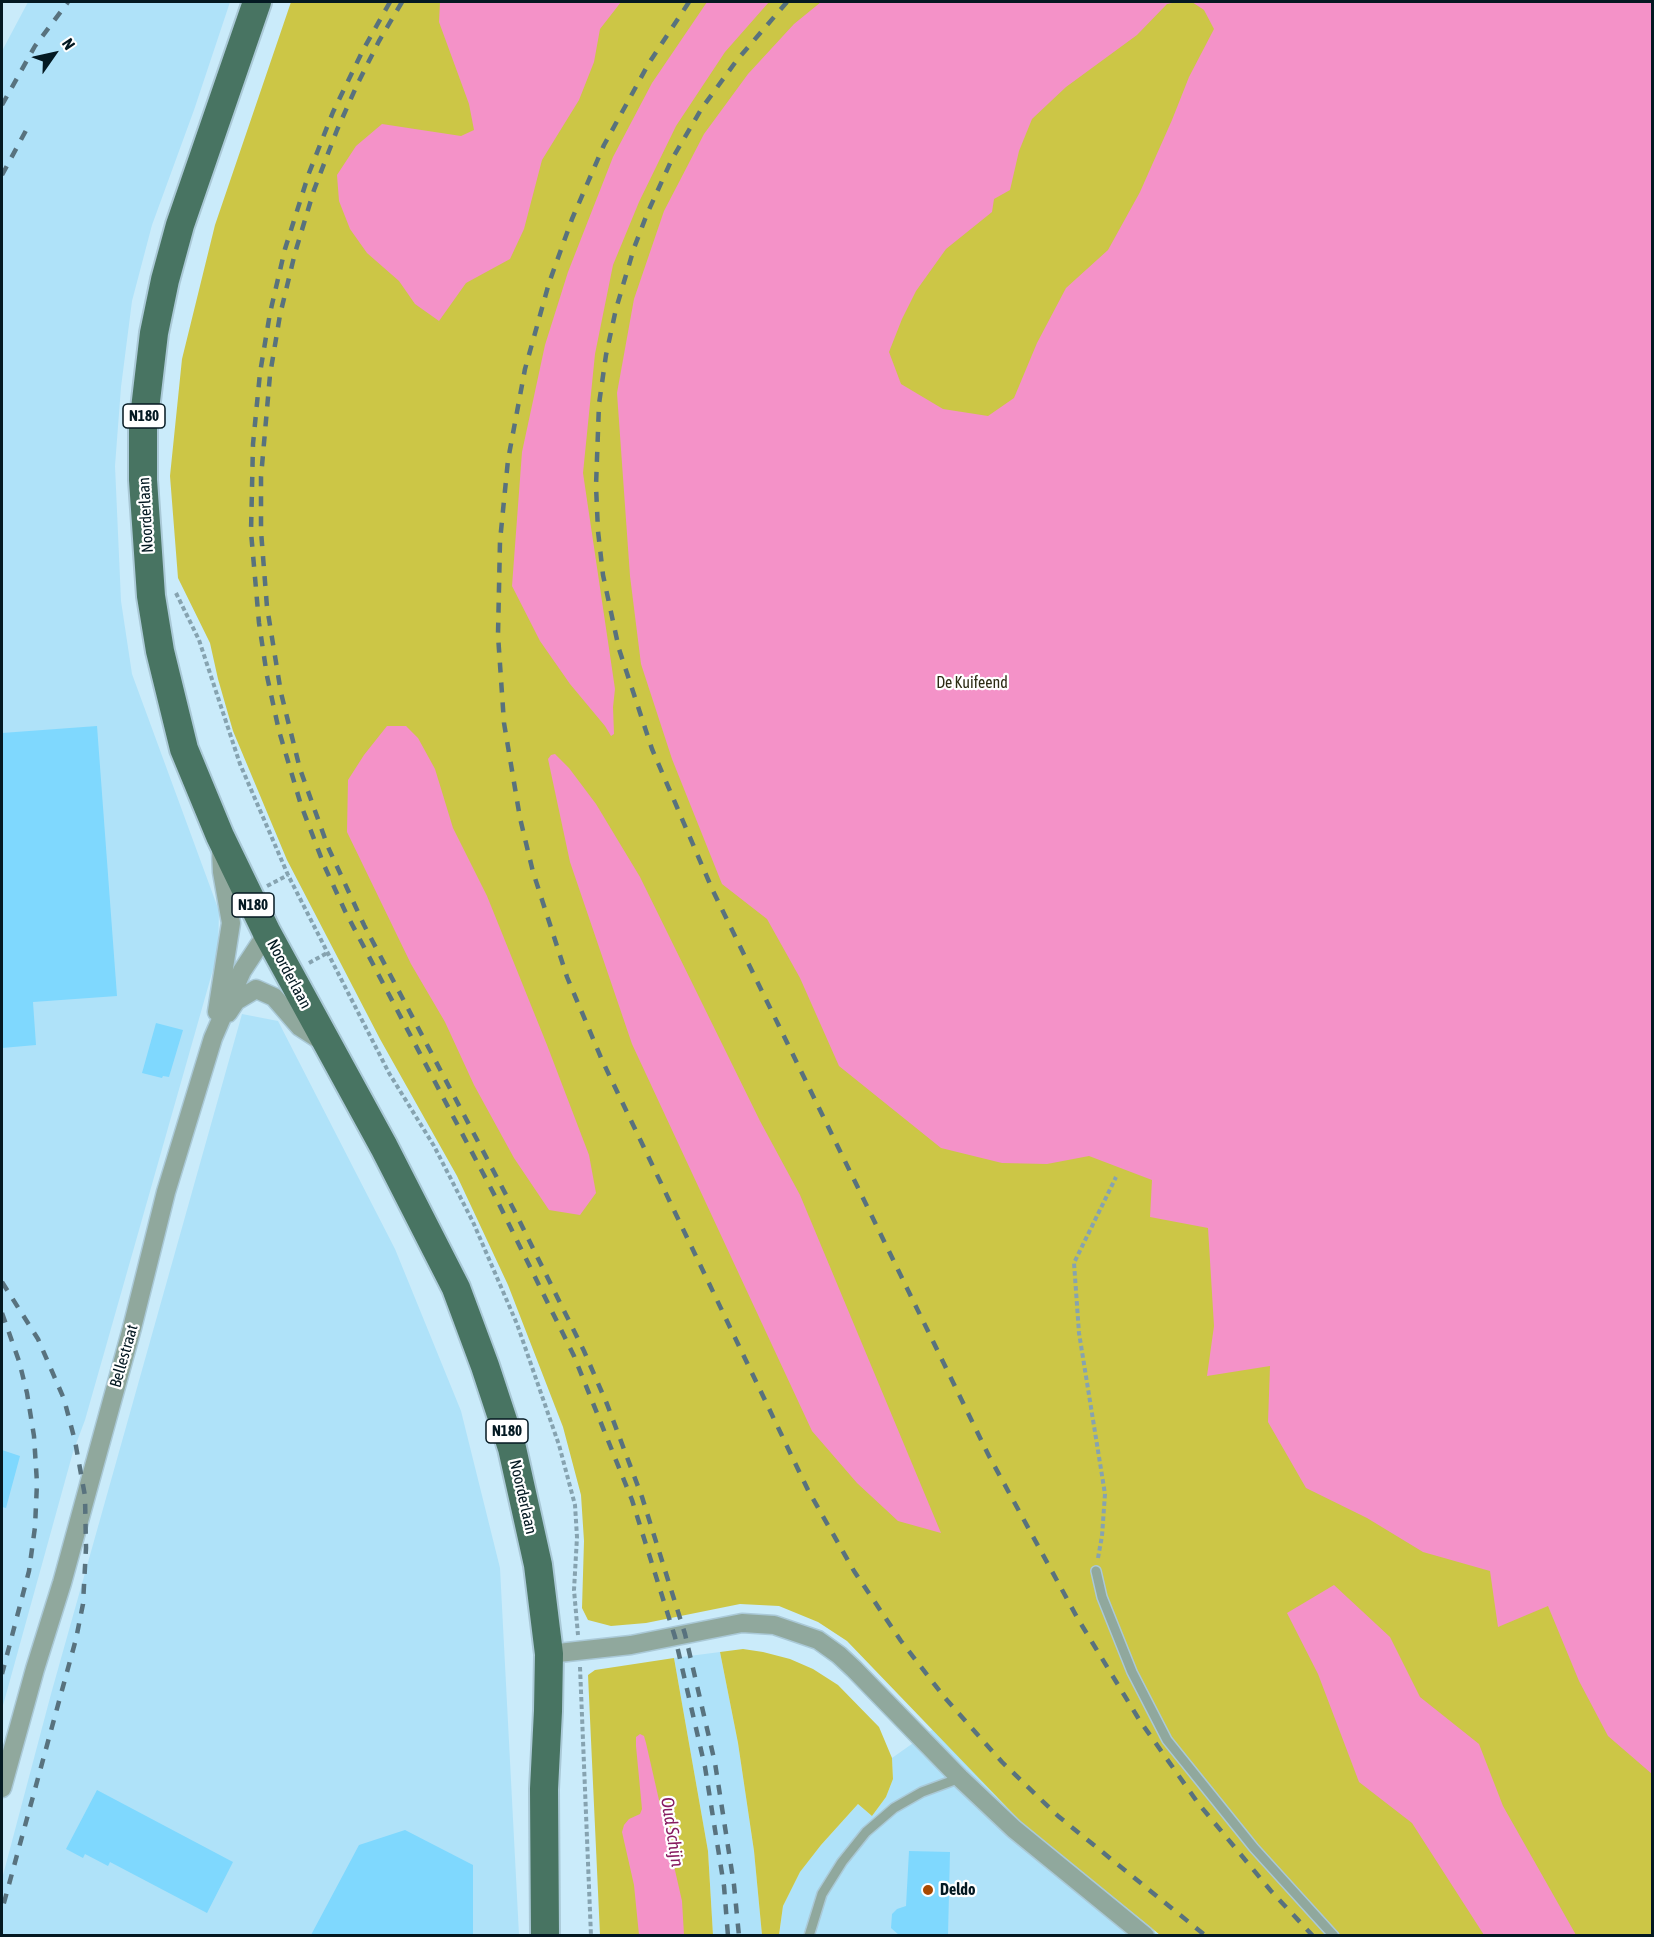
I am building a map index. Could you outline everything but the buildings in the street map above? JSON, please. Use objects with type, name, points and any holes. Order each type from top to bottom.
[{"type":"main road","name":"Noorderlaan","points":[[257,2],[202,157],[171,258],[154,333],[143,426],[143,480],[151,596],[160,651],[184,749],[220,836],[267,933],[437,1248],[471,1326],[512,1448],[538,1565],[549,1654],[544,1789],[545,1935]]},
{"type":"street","points":[[213,1038],[231,923],[222,872],[220,836]]},
{"type":"street","name":"Bellestraat","points":[[2,1788],[132,1328],[166,1192],[213,1038],[242,971],[267,933]]},
{"type":"street","points":[[213,1038],[236,1001],[256,988],[274,997],[300,1027],[327,1044]]},
{"type":"street","points":[[549,1654],[631,1645],[742,1623],[786,1628],[818,1640],[839,1655],[960,1778],[1014,1829],[1145,1935]]},
{"type":"lane","points":[[1096,1571],[1102,1597],[1132,1672],[1167,1740],[1260,1855],[1334,1935]]},
{"type":"lane","points":[[809,1935],[822,1894],[842,1862],[866,1832],[894,1808],[922,1792],[960,1778]]},
{"type":"path","points":[[173,583],[176,594],[199,640],[240,764],[288,875],[389,1073],[434,1146],[477,1231],[517,1324],[559,1445],[575,1505],[577,1538],[574,1590],[587,1798],[591,1935]]},
{"type":"path","points":[[1096,1571],[1102,1536],[1104,1494],[1079,1333],[1074,1263],[1116,1177]]},
{"type":"shaded area","points":[[28,2],[230,2],[152,225],[132,301],[121,387],[115,466],[121,601],[132,674],[219,911],[218,952],[85,1420],[73,1452],[2,1709],[2,51]]},
{"type":"shaded area","points":[[440,2],[621,2],[600,29],[594,62],[579,100],[542,160],[524,229],[510,259],[466,283],[439,321],[415,304],[399,281],[367,253],[350,229],[339,201],[337,175],[356,146],[382,124],[461,136],[474,130],[469,104],[439,22]]},
{"type":"shaded area","points":[[707,2],[769,2],[725,52],[676,126],[639,202],[613,265],[595,354],[583,473],[615,689],[614,734],[611,736],[540,641],[512,586],[522,452],[545,345],[568,272],[613,157],[652,83]]},
{"type":"shaded area","points":[[821,2],[1178,2],[1167,4],[1137,35],[1066,87],[1032,119],[1019,151],[1010,190],[994,199],[992,212],[946,249],[916,291],[902,319],[889,352],[901,384],[943,409],[988,416],[1014,398],[1037,343],[1066,288],[1108,250],[1140,192],[1189,77],[1214,29],[1204,10],[1192,2],[1652,2],[1652,1774],[1608,1736],[1579,1681],[1548,1606],[1498,1627],[1490,1571],[1423,1552],[1367,1518],[1306,1488],[1268,1422],[1270,1366],[1207,1376],[1214,1326],[1208,1228],[1150,1217],[1152,1180],[1089,1156],[1047,1164],[1002,1163],[941,1148],[839,1066],[800,978],[767,919],[722,884],[672,759],[641,664],[630,576],[617,393],[634,299],[664,211],[704,134],[748,74],[794,24]]},
{"type":"shaded area","points":[[387,726],[406,726],[418,738],[435,769],[453,828],[487,896],[547,1045],[589,1155],[596,1193],[580,1215],[549,1210],[514,1158],[474,1085],[445,1022],[411,964],[347,832],[348,780]]},
{"type":"shaded area","points":[[555,754],[569,768],[596,804],[640,877],[760,1121],[800,1195],[941,1533],[898,1521],[857,1483],[812,1431],[632,1044],[570,862],[548,759]]},
{"type":"shaded area","points":[[242,1014],[278,1021],[395,1249],[461,1411],[500,1568],[519,1935],[2,1936],[2,1879],[51,1694]]},
{"type":"shaded area","points":[[1334,1585],[1390,1637],[1420,1697],[1479,1744],[1503,1806],[1576,1935],[1484,1935],[1412,1823],[1359,1782],[1318,1674],[1287,1613]]},
{"type":"shaded area","points":[[720,1652],[738,1743],[754,1851],[762,1935],[713,1935],[708,1851],[674,1658]]},
{"type":"shaded area","points":[[933,1729],[1023,1824],[1160,1936],[779,1936],[783,1906],[800,1872],[858,1804],[872,1816],[886,1797],[893,1779],[892,1758]]},
{"type":"shaded area","points":[[640,1734],[644,1736],[646,1743],[682,1901],[684,1935],[639,1935],[634,1885],[622,1832],[629,1819],[640,1814],[642,1809],[636,1746],[636,1737]]},
{"type":"green space","name":"De Kuifeend","points":[[291,2],[1652,2],[1652,1935],[1160,1935],[1023,1824],[847,1641],[818,1622],[779,1606],[740,1604],[646,1623],[611,1626],[588,1620],[582,1608],[584,1541],[581,1495],[563,1427],[508,1285],[457,1176],[380,1039],[287,860],[233,731],[210,643],[178,578],[170,476],[182,359],[215,225]]},
{"type":"green space","points":[[743,1649],[790,1659],[813,1669],[838,1685],[879,1727],[892,1758],[893,1779],[886,1797],[872,1816],[858,1804],[800,1872],[783,1906],[779,1935],[762,1935],[754,1851],[738,1743],[720,1652]]},
{"type":"green space","points":[[674,1658],[708,1851],[713,1935],[600,1935],[588,1675],[595,1670]]},
{"type":"railway","points":[[2,105],[35,46],[68,2]]},
{"type":"railway","points":[[390,2],[363,50],[333,112],[309,173],[285,249],[270,313],[260,373],[253,444],[251,532],[259,623],[267,676],[279,731],[301,805],[324,865],[345,911],[496,1198],[574,1356],[632,1500],[675,1637],[705,1767],[724,1886],[728,1936]]},
{"type":"railway","points":[[402,2],[379,41],[337,130],[314,190],[280,315],[270,375],[261,477],[261,531],[267,607],[281,693],[300,769],[328,847],[364,925],[514,1210],[584,1351],[607,1404],[642,1497],[685,1634],[715,1763],[734,1885],[739,1936]]},
{"type":"railway","points":[[689,2],[649,63],[604,145],[572,219],[549,283],[525,369],[508,460],[500,541],[498,635],[504,723],[520,818],[533,872],[567,977],[602,1060],[808,1490],[854,1571],[901,1641],[945,1698],[1002,1762],[1058,1816],[1206,1936]]},
{"type":"railway","points":[[787,2],[737,60],[702,108],[672,159],[634,248],[616,309],[599,404],[596,486],[603,575],[619,649],[652,749],[713,891],[989,1456],[1078,1619],[1140,1721],[1198,1803],[1271,1891],[1313,1936]]},
{"type":"railway","points":[[2,175],[30,123]]},
{"type":"railway","points":[[2,1282],[38,1339],[64,1399],[75,1441],[85,1496],[86,1548],[83,1604],[76,1639],[2,1910]]},
{"type":"railway","points":[[2,1313],[19,1361],[27,1393],[34,1436],[37,1483],[35,1527],[29,1571],[2,1674]]},
{"type":"place","name":"Deldo","points":[[928,1890]]},
{"type":"water label","name":"Oud Schijn","points":[[672,1832]]}]
